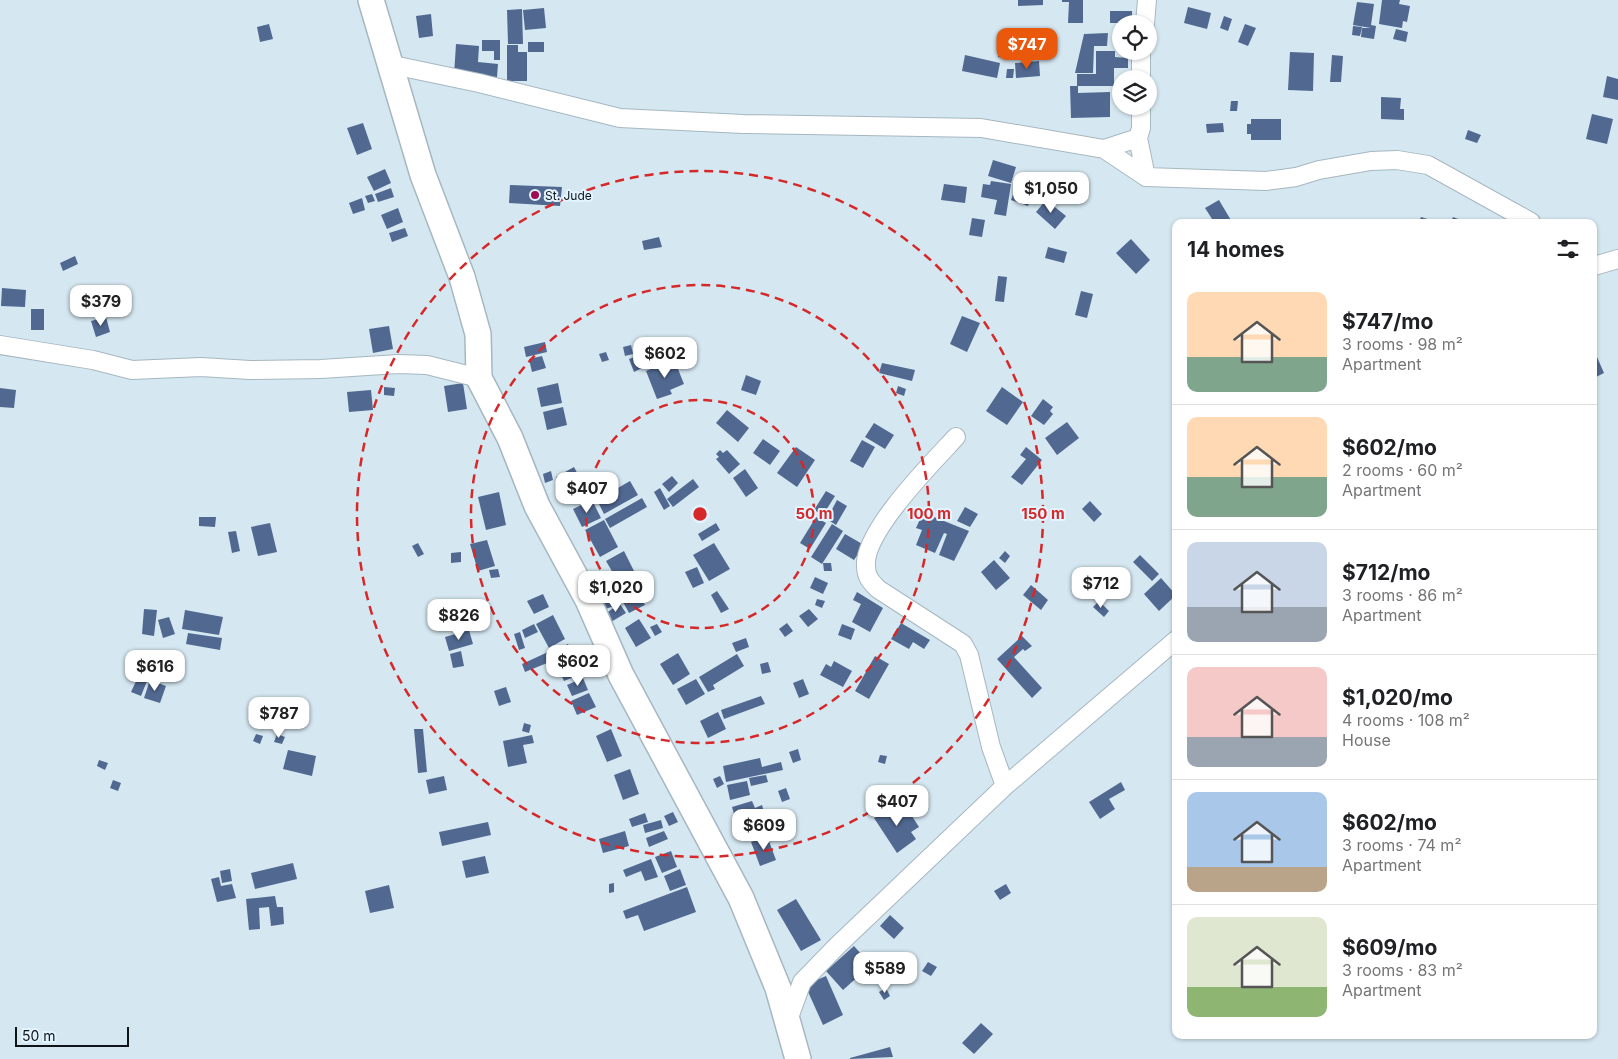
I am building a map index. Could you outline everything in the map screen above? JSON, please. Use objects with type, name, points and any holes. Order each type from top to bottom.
[{"type":"main road","points":[[371,0],[388,64],[423,175],[465,287],[478,334],[478,378],[510,438],[537,506],[588,600],[621,675],[741,898],[778,988],[798,1059]]},
{"type":"street","points":[[1145,15],[1147,0]]},
{"type":"street","points":[[388,64],[479,83],[620,118],[743,124],[981,128],[1104,149],[1146,177],[1266,181],[1296,177],[1320,170],[1371,161],[1397,160],[1428,165],[1526,219]]},
{"type":"street","points":[[1141,115],[1141,128],[1138,138],[1146,177]]},
{"type":"street","points":[[1104,149],[1138,138]]},
{"type":"street","points":[[1597,265],[1618,259]]},
{"type":"street","points":[[0,345],[93,360],[132,370],[201,367],[277,370],[398,364],[427,365],[478,378]]},
{"type":"street","points":[[956,437],[894,507],[879,530],[865,564],[868,579],[878,589],[963,644],[969,655],[992,747],[1005,786]]},
{"type":"street","points":[[788,1023],[802,982],[1005,786],[1172,643]]},
{"type":"building","points":[[1018,0],[1043,0],[1043,5],[1018,6]]},
{"type":"building","points":[[1062,0],[1083,0],[1083,23],[1068,23],[1069,2],[1062,2]]},
{"type":"building","points":[[1382,0],[1400,0],[1399,4],[1410,6],[1407,22],[1403,21],[1402,28],[1379,24]]},
{"type":"building","points":[[1357,2],[1374,4],[1371,25],[1376,26],[1374,39],[1361,37],[1362,28],[1371,28],[1353,25]]},
{"type":"building","points":[[1188,7],[1211,13],[1207,29],[1184,23]]},
{"type":"building","points":[[544,8],[546,28],[525,30],[523,10]]},
{"type":"building","points":[[522,9],[523,44],[508,44],[507,10]]},
{"type":"building","points":[[1110,11],[1132,11],[1132,15],[1112,15],[1112,23],[1110,23]]},
{"type":"building","points":[[431,14],[433,36],[419,38],[416,16]]},
{"type":"building","points":[[1224,16],[1232,19],[1228,31],[1220,28]]},
{"type":"building","points":[[269,24],[273,39],[260,42],[257,27]]},
{"type":"building","points":[[1245,24],[1256,28],[1248,46],[1238,42]]},
{"type":"building","points":[[1353,26],[1362,27],[1360,36],[1352,35]]},
{"type":"building","points":[[1396,29],[1408,32],[1406,42],[1393,39]]},
{"type":"building","points":[[1108,33],[1107,46],[1094,46],[1093,73],[1075,73],[1084,34]]},
{"type":"building","points":[[482,40],[500,40],[500,60],[494,60],[494,51],[482,51]]},
{"type":"building","points":[[528,42],[544,42],[544,52],[528,52]]},
{"type":"building","points":[[456,44],[479,46],[478,62],[498,64],[497,77],[454,75]]},
{"type":"building","points":[[507,45],[518,45],[518,52],[527,52],[527,81],[507,81]]},
{"type":"building","points":[[1000,49],[1010,52],[1008,59],[998,57]]},
{"type":"building","points":[[1096,51],[1112,51],[1112,60],[1128,60],[1128,68],[1114,68],[1112,70],[1112,86],[1077,86],[1077,74],[1096,74]]},
{"type":"building","points":[[1290,52],[1314,53],[1313,91],[1288,90]]},
{"type":"building","points":[[965,55],[1000,63],[997,78],[962,71]]},
{"type":"building","points":[[1332,55],[1343,56],[1341,82],[1330,82]]},
{"type":"building","points":[[1039,61],[1040,76],[1016,78],[1015,63]]},
{"type":"building","points":[[1007,69],[1014,69],[1013,78],[1006,78]]},
{"type":"building","points":[[1607,76],[1618,79],[1618,100],[1603,97]]},
{"type":"building","points":[[1070,86],[1078,86],[1078,93],[1110,92],[1110,117],[1071,118]]},
{"type":"building","points":[[1381,97],[1401,98],[1400,109],[1404,109],[1404,120],[1381,119]]},
{"type":"building","points":[[1231,101],[1238,101],[1237,111],[1230,111]]},
{"type":"building","points":[[1592,114],[1613,119],[1607,144],[1586,139]]},
{"type":"building","points":[[1251,119],[1281,119],[1281,140],[1251,140],[1251,134],[1247,134],[1247,124],[1251,124]]},
{"type":"building","points":[[363,123],[372,149],[357,155],[347,128]]},
{"type":"building","points":[[1223,123],[1224,132],[1207,133],[1206,124]]},
{"type":"building","points":[[1468,130],[1481,135],[1477,143],[1465,139]]},
{"type":"building","points":[[993,160],[1016,167],[1011,183],[988,176]]},
{"type":"building","points":[[385,169],[391,183],[374,191],[367,177]]},
{"type":"building","points":[[991,181],[1011,184],[1006,216],[994,214],[997,200],[981,197],[983,184],[990,185]]},
{"type":"building","points":[[1018,181],[1035,187],[1028,206],[1011,200]]},
{"type":"building","points":[[944,184],[967,187],[965,203],[941,200]]},
{"type":"building","name":"St. Jude","points":[[510,185],[562,187],[560,206],[509,203]]},
{"type":"building","points":[[391,188],[394,197],[378,202],[375,194]]},
{"type":"building","points":[[372,194],[375,201],[368,203],[365,196]]},
{"type":"building","points":[[362,198],[365,210],[353,214],[349,203]]},
{"type":"building","points":[[1046,200],[1066,216],[1055,229],[1036,212]]},
{"type":"building","points":[[1219,200],[1230,219],[1212,219],[1205,208]]},
{"type":"building","points":[[398,208],[403,222],[387,229],[381,215]]},
{"type":"building","points":[[972,218],[985,220],[982,237],[969,235]]},
{"type":"building","points":[[405,228],[408,236],[392,242],[389,233]]},
{"type":"building","points":[[659,237],[662,247],[644,250],[642,241]]},
{"type":"building","points":[[1131,239],[1150,260],[1136,274],[1116,253]]},
{"type":"building","points":[[1048,247],[1067,252],[1064,263],[1045,258]]},
{"type":"building","points":[[75,256],[78,264],[63,271],[60,263]]},
{"type":"building","points":[[998,276],[1007,277],[1004,302],[995,301]]},
{"type":"building","points":[[2,288],[26,290],[25,307],[1,306]]},
{"type":"building","points":[[1081,291],[1093,294],[1087,318],[1075,315]]},
{"type":"building","points":[[31,309],[44,309],[44,330],[31,330]]},
{"type":"building","points":[[962,316],[980,323],[967,352],[950,344]]},
{"type":"building","points":[[106,317],[110,332],[96,337],[91,321]]},
{"type":"building","points":[[389,326],[393,349],[373,353],[369,329]]},
{"type":"building","points":[[545,342],[547,352],[526,357],[524,347]]},
{"type":"building","points":[[669,344],[670,350],[661,352],[660,346]]},
{"type":"building","points":[[631,345],[633,354],[625,356],[623,347]]},
{"type":"building","points":[[606,352],[609,360],[602,362],[599,354]]},
{"type":"building","points":[[542,356],[546,368],[532,372],[529,359]]},
{"type":"building","points":[[637,356],[642,368],[634,372],[629,359]]},
{"type":"building","points":[[1597,357],[1604,373],[1597,376]]},
{"type":"building","points":[[674,359],[684,384],[670,390],[672,394],[657,399],[646,371]]},
{"type":"building","points":[[882,363],[915,370],[912,381],[879,373]]},
{"type":"building","points":[[746,375],[761,381],[756,395],[741,390]]},
{"type":"building","points":[[463,383],[467,409],[448,412],[444,386]]},
{"type":"building","points":[[558,383],[562,403],[541,407],[537,388]]},
{"type":"building","points":[[898,386],[906,389],[904,396],[896,393]]},
{"type":"building","points":[[384,387],[395,388],[394,396],[384,395]]},
{"type":"building","points":[[1002,387],[1023,402],[1007,425],[986,411]]},
{"type":"building","points":[[0,388],[16,390],[14,408],[0,407]]},
{"type":"building","points":[[371,390],[373,410],[349,412],[347,392]]},
{"type":"building","points":[[1043,399],[1053,407],[1050,411],[1053,414],[1044,425],[1031,416]]},
{"type":"building","points":[[563,407],[567,425],[547,430],[543,412]]},
{"type":"building","points":[[727,410],[749,428],[738,442],[716,423]]},
{"type":"building","points":[[1067,422],[1079,438],[1057,455],[1045,438]]},
{"type":"building","points":[[874,423],[894,435],[885,449],[865,437]]},
{"type":"building","points":[[763,439],[780,451],[770,465],[753,453]]},
{"type":"building","points":[[862,440],[875,447],[863,468],[850,461]]},
{"type":"building","points":[[796,447],[815,460],[797,487],[777,473]]},
{"type":"building","points":[[1026,447],[1042,460],[1022,485],[1011,477],[1026,459],[1020,455]]},
{"type":"building","points":[[720,450],[723,453],[727,450],[740,464],[729,474],[716,459],[719,457],[716,454]]},
{"type":"building","points":[[574,467],[586,490],[567,499],[556,477]]},
{"type":"building","points":[[745,469],[758,488],[746,497],[733,478]]},
{"type":"building","points":[[551,471],[553,480],[545,483],[543,474]]},
{"type":"building","points":[[672,476],[678,483],[669,492],[662,484]]},
{"type":"building","points":[[693,479],[699,487],[673,507],[667,499]]},
{"type":"building","points":[[630,481],[638,495],[604,514],[597,500]]},
{"type":"building","points":[[660,488],[670,506],[664,510],[654,492]]},
{"type":"building","points":[[826,491],[835,496],[823,515],[814,510]]},
{"type":"building","points":[[499,492],[506,525],[486,530],[478,497]]},
{"type":"building","points":[[642,498],[647,507],[610,528],[605,519]]},
{"type":"building","points":[[592,500],[601,518],[582,527],[573,509]]},
{"type":"building","points":[[837,500],[847,506],[836,525],[827,519]]},
{"type":"building","points":[[1090,501],[1102,514],[1094,522],[1082,509]]},
{"type":"building","points":[[965,507],[978,514],[970,527],[957,521]]},
{"type":"building","points":[[929,515],[969,531],[954,561],[939,555],[947,534],[944,533],[935,553],[916,545],[922,530],[916,528],[921,517],[927,519]]},
{"type":"building","points":[[199,517],[216,517],[215,527],[199,526]]},
{"type":"building","points":[[816,517],[826,523],[810,549],[800,543]]},
{"type":"building","points":[[604,520],[618,547],[600,557],[585,530]]},
{"type":"building","points":[[270,523],[277,552],[258,556],[251,527]]},
{"type":"building","points":[[716,523],[720,530],[702,541],[698,534]]},
{"type":"building","points":[[832,524],[843,531],[822,564],[811,557]]},
{"type":"building","points":[[236,531],[240,551],[232,553],[228,532]]},
{"type":"building","points":[[845,534],[864,545],[854,560],[836,549]]},
{"type":"building","points":[[487,540],[495,566],[478,571],[470,544]]},
{"type":"building","points":[[418,543],[424,554],[418,557],[412,546]]},
{"type":"building","points":[[714,543],[730,569],[709,581],[693,555]]},
{"type":"building","points":[[624,551],[634,571],[617,580],[606,561]]},
{"type":"building","points":[[1005,551],[1010,556],[1005,563],[999,558]]},
{"type":"building","points":[[461,552],[461,562],[451,563],[451,553]]},
{"type":"building","points":[[1140,555],[1159,574],[1152,581],[1133,562]]},
{"type":"building","points":[[994,560],[1010,578],[996,590],[981,572]]},
{"type":"building","points":[[823,563],[831,563],[832,571],[824,571]]},
{"type":"building","points":[[697,567],[704,583],[693,588],[685,572]]},
{"type":"building","points":[[498,569],[500,577],[491,578],[489,570]]},
{"type":"building","points":[[815,577],[828,583],[823,594],[810,588]]},
{"type":"building","points":[[1161,578],[1172,590],[1172,599],[1159,611],[1144,594]]},
{"type":"building","points":[[1031,585],[1048,600],[1041,610],[1023,595]]},
{"type":"building","points":[[616,590],[621,603],[606,609],[601,596]]},
{"type":"building","points":[[717,591],[729,609],[721,613],[711,595]]},
{"type":"building","points":[[857,592],[883,608],[870,632],[852,622],[861,604],[853,600]]},
{"type":"building","points":[[543,594],[549,607],[534,614],[527,601]]},
{"type":"building","points":[[639,594],[645,605],[629,613],[623,602]]},
{"type":"building","points":[[817,599],[825,601],[822,608],[815,605]]},
{"type":"building","points":[[1099,601],[1109,611],[1104,617],[1093,607]]},
{"type":"building","points":[[620,604],[626,613],[611,622],[606,613]]},
{"type":"building","points":[[144,609],[157,610],[154,636],[142,634]]},
{"type":"building","points":[[809,609],[818,619],[808,627],[799,616]]},
{"type":"building","points":[[185,610],[223,617],[219,635],[182,629]]},
{"type":"building","points":[[553,615],[565,639],[549,648],[536,624]]},
{"type":"building","points":[[169,617],[175,634],[163,638],[158,620]]},
{"type":"building","points":[[639,619],[651,638],[636,647],[625,628]]},
{"type":"building","points":[[787,623],[793,631],[785,637],[779,629]]},
{"type":"building","points":[[901,623],[930,640],[924,649],[913,642],[909,649],[891,639]]},
{"type":"building","points":[[534,624],[538,632],[525,638],[522,630]]},
{"type":"building","points":[[657,624],[662,632],[655,636],[650,627]]},
{"type":"building","points":[[842,624],[855,629],[851,640],[838,635]]},
{"type":"building","points":[[469,630],[473,644],[449,651],[445,637]]},
{"type":"building","points":[[520,632],[525,648],[519,650],[514,634]]},
{"type":"building","points":[[188,633],[222,638],[220,650],[186,644]]},
{"type":"building","points":[[1022,636],[1032,646],[1025,651],[1023,649],[1014,657],[1042,688],[1032,698],[997,659]]},
{"type":"building","points":[[746,638],[749,647],[736,652],[732,643]]},
{"type":"building","points":[[568,644],[581,674],[564,681],[551,652]]},
{"type":"building","points":[[461,651],[464,666],[453,668],[450,654]]},
{"type":"building","points":[[548,652],[552,661],[525,672],[522,664]]},
{"type":"building","points":[[678,653],[690,674],[673,685],[660,664]]},
{"type":"building","points":[[737,654],[744,666],[713,685],[715,689],[708,692],[699,677]]},
{"type":"building","points":[[875,656],[889,664],[869,699],[855,691]]},
{"type":"building","points":[[834,661],[852,671],[843,687],[820,675],[826,664],[831,667]]},
{"type":"building","points":[[768,662],[771,672],[762,674],[760,664]]},
{"type":"building","points":[[138,677],[147,681],[141,696],[131,692]]},
{"type":"building","points":[[583,678],[588,690],[572,696],[567,685]]},
{"type":"building","points":[[696,679],[705,694],[686,705],[677,689]]},
{"type":"building","points":[[803,679],[809,694],[799,698],[793,683]]},
{"type":"building","points":[[150,680],[166,686],[160,703],[144,698]]},
{"type":"building","points":[[506,687],[511,702],[499,706],[494,691]]},
{"type":"building","points":[[589,693],[596,707],[577,715],[571,701]]},
{"type":"building","points":[[761,696],[765,704],[724,719],[721,710]]},
{"type":"building","points":[[718,712],[726,729],[708,738],[700,721]]},
{"type":"building","points":[[524,723],[531,725],[529,733],[522,731]]},
{"type":"building","points":[[414,729],[423,729],[427,772],[418,773]]},
{"type":"building","points":[[611,729],[622,756],[607,762],[596,736]]},
{"type":"building","points":[[256,734],[263,736],[260,744],[253,741]]},
{"type":"building","points":[[277,734],[285,737],[282,744],[274,742]]},
{"type":"building","points":[[532,735],[534,743],[523,745],[527,763],[508,767],[503,741]]},
{"type":"building","points":[[798,749],[801,760],[793,763],[789,752]]},
{"type":"building","points":[[288,750],[316,756],[312,776],[283,769]]},
{"type":"building","points":[[880,755],[887,756],[885,764],[878,762]]},
{"type":"building","points":[[760,758],[762,767],[781,762],[783,770],[726,782],[723,766]]},
{"type":"building","points":[[99,760],[108,763],[105,770],[97,766]]},
{"type":"building","points":[[630,769],[639,794],[623,800],[614,775]]},
{"type":"building","points":[[766,775],[768,782],[751,786],[749,778]]},
{"type":"building","points":[[444,776],[447,790],[429,794],[426,780]]},
{"type":"building","points":[[720,776],[724,784],[717,788],[713,779]]},
{"type":"building","points":[[113,780],[121,783],[118,791],[110,788]]},
{"type":"building","points":[[747,781],[750,795],[730,800],[727,785]]},
{"type":"building","points":[[1121,782],[1125,790],[1109,799],[1115,809],[1100,819],[1089,802]]},
{"type":"building","points":[[786,788],[790,799],[782,802],[778,791]]},
{"type":"building","points":[[752,801],[755,808],[762,805],[767,822],[739,831],[732,807]]},
{"type":"building","points":[[895,804],[902,814],[908,810],[919,827],[911,832],[916,839],[897,853],[874,818]]},
{"type":"building","points":[[673,812],[678,822],[669,826],[664,816]]},
{"type":"building","points":[[645,813],[648,822],[632,827],[629,819]]},
{"type":"building","points":[[661,820],[663,828],[645,833],[643,825]]},
{"type":"building","points":[[488,822],[491,835],[442,846],[439,832]]},
{"type":"building","points":[[625,831],[629,846],[603,853],[599,839]]},
{"type":"building","points":[[664,831],[668,839],[649,847],[646,838]]},
{"type":"building","points":[[767,836],[776,860],[760,866],[751,842]]},
{"type":"building","points":[[671,851],[677,867],[662,873],[655,857]]},
{"type":"building","points":[[485,856],[489,873],[466,878],[462,861]]},
{"type":"building","points":[[651,859],[658,877],[645,881],[641,871],[626,877],[623,870]]},
{"type":"building","points":[[293,863],[297,879],[255,889],[251,873]]},
{"type":"building","points":[[230,869],[232,881],[222,883],[220,871]]},
{"type":"building","points":[[680,869],[686,885],[670,891],[664,876]]},
{"type":"building","points":[[219,877],[221,886],[232,884],[236,898],[217,902],[211,879]]},
{"type":"building","points":[[614,883],[614,892],[609,893],[609,884]]},
{"type":"building","points":[[1006,884],[1011,893],[1000,900],[994,891]]},
{"type":"building","points":[[389,885],[394,908],[370,913],[365,891]]},
{"type":"building","points":[[687,887],[696,912],[644,931],[638,915],[626,919],[623,911]]},
{"type":"building","points":[[275,896],[277,907],[283,907],[284,924],[271,926],[269,907],[259,908],[260,929],[249,930],[246,899]]},
{"type":"building","points":[[796,899],[821,940],[801,951],[777,910]]},
{"type":"building","points":[[890,915],[904,928],[894,939],[880,926]]},
{"type":"building","points":[[854,946],[871,965],[843,990],[826,971]]},
{"type":"building","points":[[928,962],[937,967],[931,976],[922,971]]},
{"type":"building","points":[[826,976],[843,1015],[823,1025],[805,985]]},
{"type":"building","points":[[886,988],[890,996],[884,1000],[879,992]]},
{"type":"building","points":[[981,1023],[993,1034],[974,1054],[962,1043]]},
{"type":"building","points":[[890,1047],[893,1057],[850,1059],[850,1058]]},
{"type":"place","name":"St. Jude","points":[[535,195]]}]
